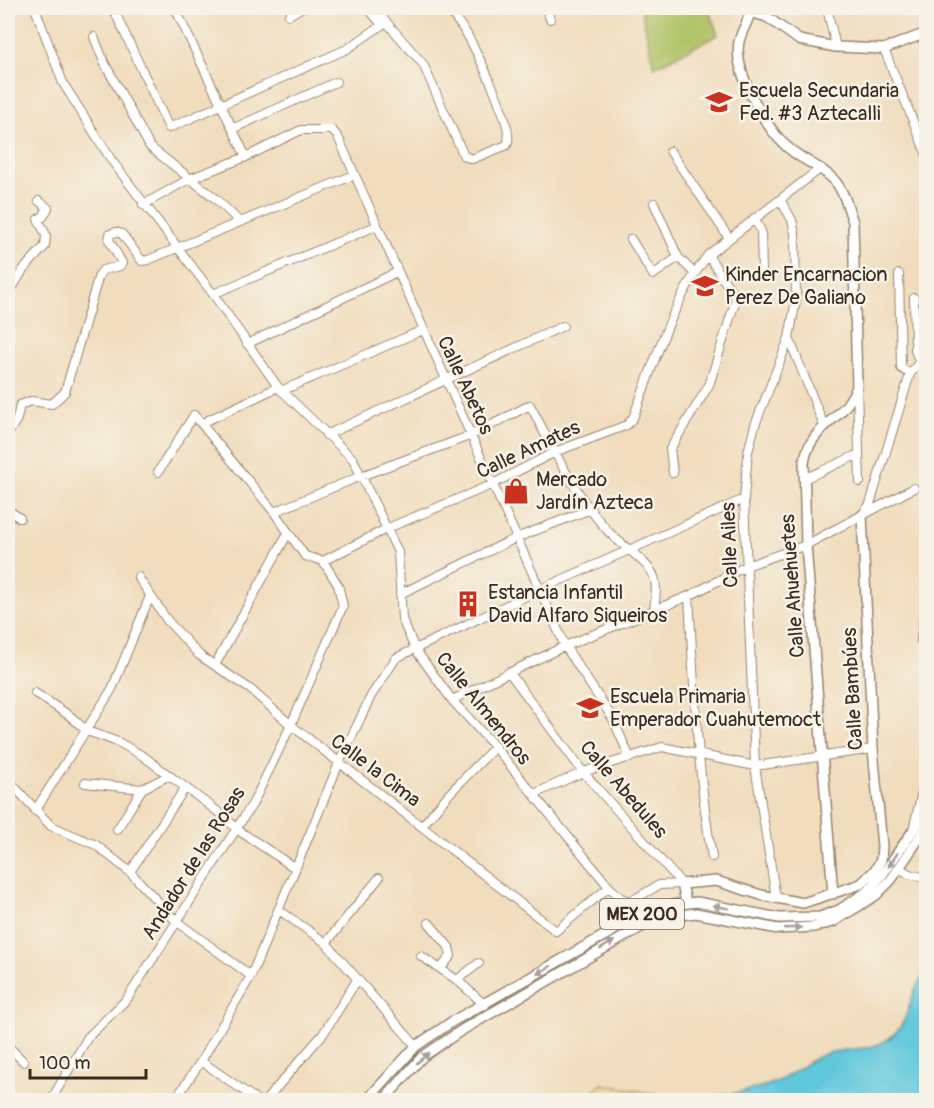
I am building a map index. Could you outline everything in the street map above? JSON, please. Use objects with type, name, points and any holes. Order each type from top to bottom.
[{"type":"main road","points":[[857,387],[853,222],[846,201],[835,181],[821,168],[784,144],[753,98],[739,60],[738,43],[747,27],[749,10],[767,17],[799,40],[836,47],[884,49],[927,33]]},
{"type":"main road","name":"Calle Ahuehuetes","points":[[833,894],[806,545],[804,479],[806,450],[824,426],[843,410],[857,387]]},
{"type":"main road","name":"Calle Bambúes","points":[[833,894],[861,884],[881,860],[882,846],[873,749],[862,515]]},
{"type":"main road","name":"MEX 200","points":[[367,1101],[416,1046],[655,907],[686,902],[779,918],[820,917],[839,910],[868,891],[884,874],[927,812]]},
{"type":"main road","name":"MEX 200","points":[[384,1101],[422,1057],[462,1030],[643,924],[671,914],[696,913],[778,929],[814,927],[833,922],[856,910],[875,896],[899,868],[927,828]]},
{"type":"main road","points":[[682,884],[716,881],[803,903],[833,894]]},
{"type":"main road","name":"Calle Abedules","points":[[682,884],[686,902]]},
{"type":"street","name":"Calle Almendros","points":[[35,8],[63,83],[84,120],[143,205],[213,294],[279,389],[353,459],[398,552],[402,619],[415,649],[452,700],[495,747],[609,887],[621,898],[631,901],[659,885],[682,884]]},
{"type":"street","points":[[112,8],[169,128],[346,49],[381,25],[368,8]]},
{"type":"street","points":[[143,205],[189,179],[246,157],[223,104],[175,8]]},
{"type":"street","points":[[289,15],[301,8]]},
{"type":"street","points":[[374,8],[419,59],[464,156],[468,159],[507,145],[509,140],[497,100],[468,36],[447,8]]},
{"type":"street","points":[[546,8],[550,19]]},
{"type":"street","points":[[827,8],[836,47]]},
{"type":"street","points":[[94,37],[104,62],[150,147],[215,198],[240,222]]},
{"type":"street","points":[[884,49],[927,153]]},
{"type":"street","points":[[234,128],[336,82]]},
{"type":"street","name":"Calle Abetos","points":[[246,157],[301,130],[319,128],[332,130],[338,137],[376,226],[472,435],[491,485],[542,590],[565,646],[613,719],[630,758]]},
{"type":"street","points":[[670,151],[729,238]]},
{"type":"street","name":"Calle Amates","points":[[323,561],[388,528],[491,485],[555,452],[627,425],[633,418],[660,348],[694,273],[708,255],[821,168]]},
{"type":"street","points":[[8,434],[17,419],[20,405],[31,401],[52,404],[65,392],[79,337],[99,275],[103,270],[120,266],[122,263],[109,240],[110,234],[117,232],[122,234],[142,261],[354,175]]},
{"type":"street","points":[[8,293],[23,270],[45,246],[46,235],[40,218],[48,209],[39,201]]},
{"type":"street","name":"Calle Ailes","points":[[776,898],[755,766],[744,499],[745,474],[755,425],[789,338],[796,300],[795,234],[792,220],[781,201]]},
{"type":"street","points":[[654,203],[678,257],[694,273]]},
{"type":"street","points":[[754,218],[760,231],[762,273]]},
{"type":"street","points":[[213,294],[376,226]]},
{"type":"street","points":[[631,239],[653,275],[678,257]]},
{"type":"street","points":[[673,473],[670,449],[709,385],[736,299],[708,255]]},
{"type":"street","points":[[247,344],[397,272]]},
{"type":"street","points":[[899,274],[901,368],[910,374]]},
{"type":"street","points":[[914,298],[915,350],[919,361]]},
{"type":"street","points":[[326,435],[563,326]]},
{"type":"street","points":[[202,423],[423,330]]},
{"type":"street","points":[[789,338],[824,426]]},
{"type":"street","points":[[862,515],[870,504],[910,374],[927,354]]},
{"type":"street","points":[[857,387],[860,482]]},
{"type":"street","points":[[274,512],[361,476],[472,435],[530,405],[555,452],[607,531],[652,572],[657,586],[654,611]]},
{"type":"street","points":[[158,472],[194,415],[274,512],[304,555],[323,561]]},
{"type":"street","points":[[804,479],[859,454]]},
{"type":"street","points":[[452,700],[565,646],[688,596],[746,566],[806,545],[914,488]]},
{"type":"street","points":[[175,1101],[251,976],[339,763],[383,676],[396,658],[744,499]]},
{"type":"street","points":[[400,594],[516,538],[591,509]]},
{"type":"street","points":[[8,510],[20,518]]},
{"type":"street","points":[[215,665],[288,533]]},
{"type":"street","name":"Andador de las Rosas","points":[[51,1101],[88,1037],[127,999],[176,921],[238,830],[291,725],[343,606],[338,585],[323,561]]},
{"type":"street","name":"Calle la Cima","points":[[138,577],[187,643],[250,689],[339,763],[556,931],[609,887]]},
{"type":"street","points":[[35,811],[112,689],[150,596]]},
{"type":"street","points":[[688,596],[698,753],[703,805],[712,857]]},
{"type":"street","points":[[924,615],[921,640],[925,651]]},
{"type":"street","name":"Calle Abedules","points":[[509,672],[583,772],[682,884]]},
{"type":"street","points":[[35,693],[70,716],[87,731],[118,742],[143,756],[238,830],[295,868]]},
{"type":"street","points":[[422,826],[495,747]]},
{"type":"street","points":[[534,794],[583,772],[662,747],[755,766],[873,749]]},
{"type":"street","points":[[117,830],[142,789],[168,776]]},
{"type":"street","points":[[913,832],[927,776]]},
{"type":"street","points":[[8,780],[51,826],[96,845],[130,872],[176,921],[251,976]]},
{"type":"street","points":[[85,783],[142,789]]},
{"type":"street","points":[[130,872],[185,788]]},
{"type":"street","points":[[899,868],[909,874],[927,878]]},
{"type":"street","points":[[326,943],[379,878]]},
{"type":"street","points":[[279,910],[326,943],[416,1046]]},
{"type":"street","points":[[429,923],[449,947],[451,956],[441,968]]},
{"type":"street","points":[[421,956],[457,980],[485,1005]]},
{"type":"street","points":[[457,980],[478,963]]},
{"type":"street","points":[[266,1101],[323,1034],[357,980]]},
{"type":"street","points":[[8,1046],[24,1062]]},
{"type":"street","points":[[201,1061],[257,1101]]},
{"type":"green space","points":[[641,8],[708,8],[718,35],[654,67]]},
{"type":"sand","points":[[602,1084],[685,1100],[584,1100]]},
{"type":"water","points":[[926,975],[926,1100],[685,1100],[742,1092],[765,1086],[783,1079],[828,1053],[865,1048],[882,1043],[902,1025],[916,988]]},
{"type":"place","name":"Escuela Secundaria Fed. #3 Aztecalli","points":[[719,102]]},
{"type":"place","name":"Kinder Encarnacion Perez De Galiano","points":[[705,286]]},
{"type":"place","name":"Mercado Jardín Azteca","points":[[516,491]]},
{"type":"place","name":"Estancia Infantil David Alfaro Siqueiros","points":[[468,604]]},
{"type":"place","name":"Escuela Primaria Emperador Cuahutemoct","points":[[590,708]]}]
